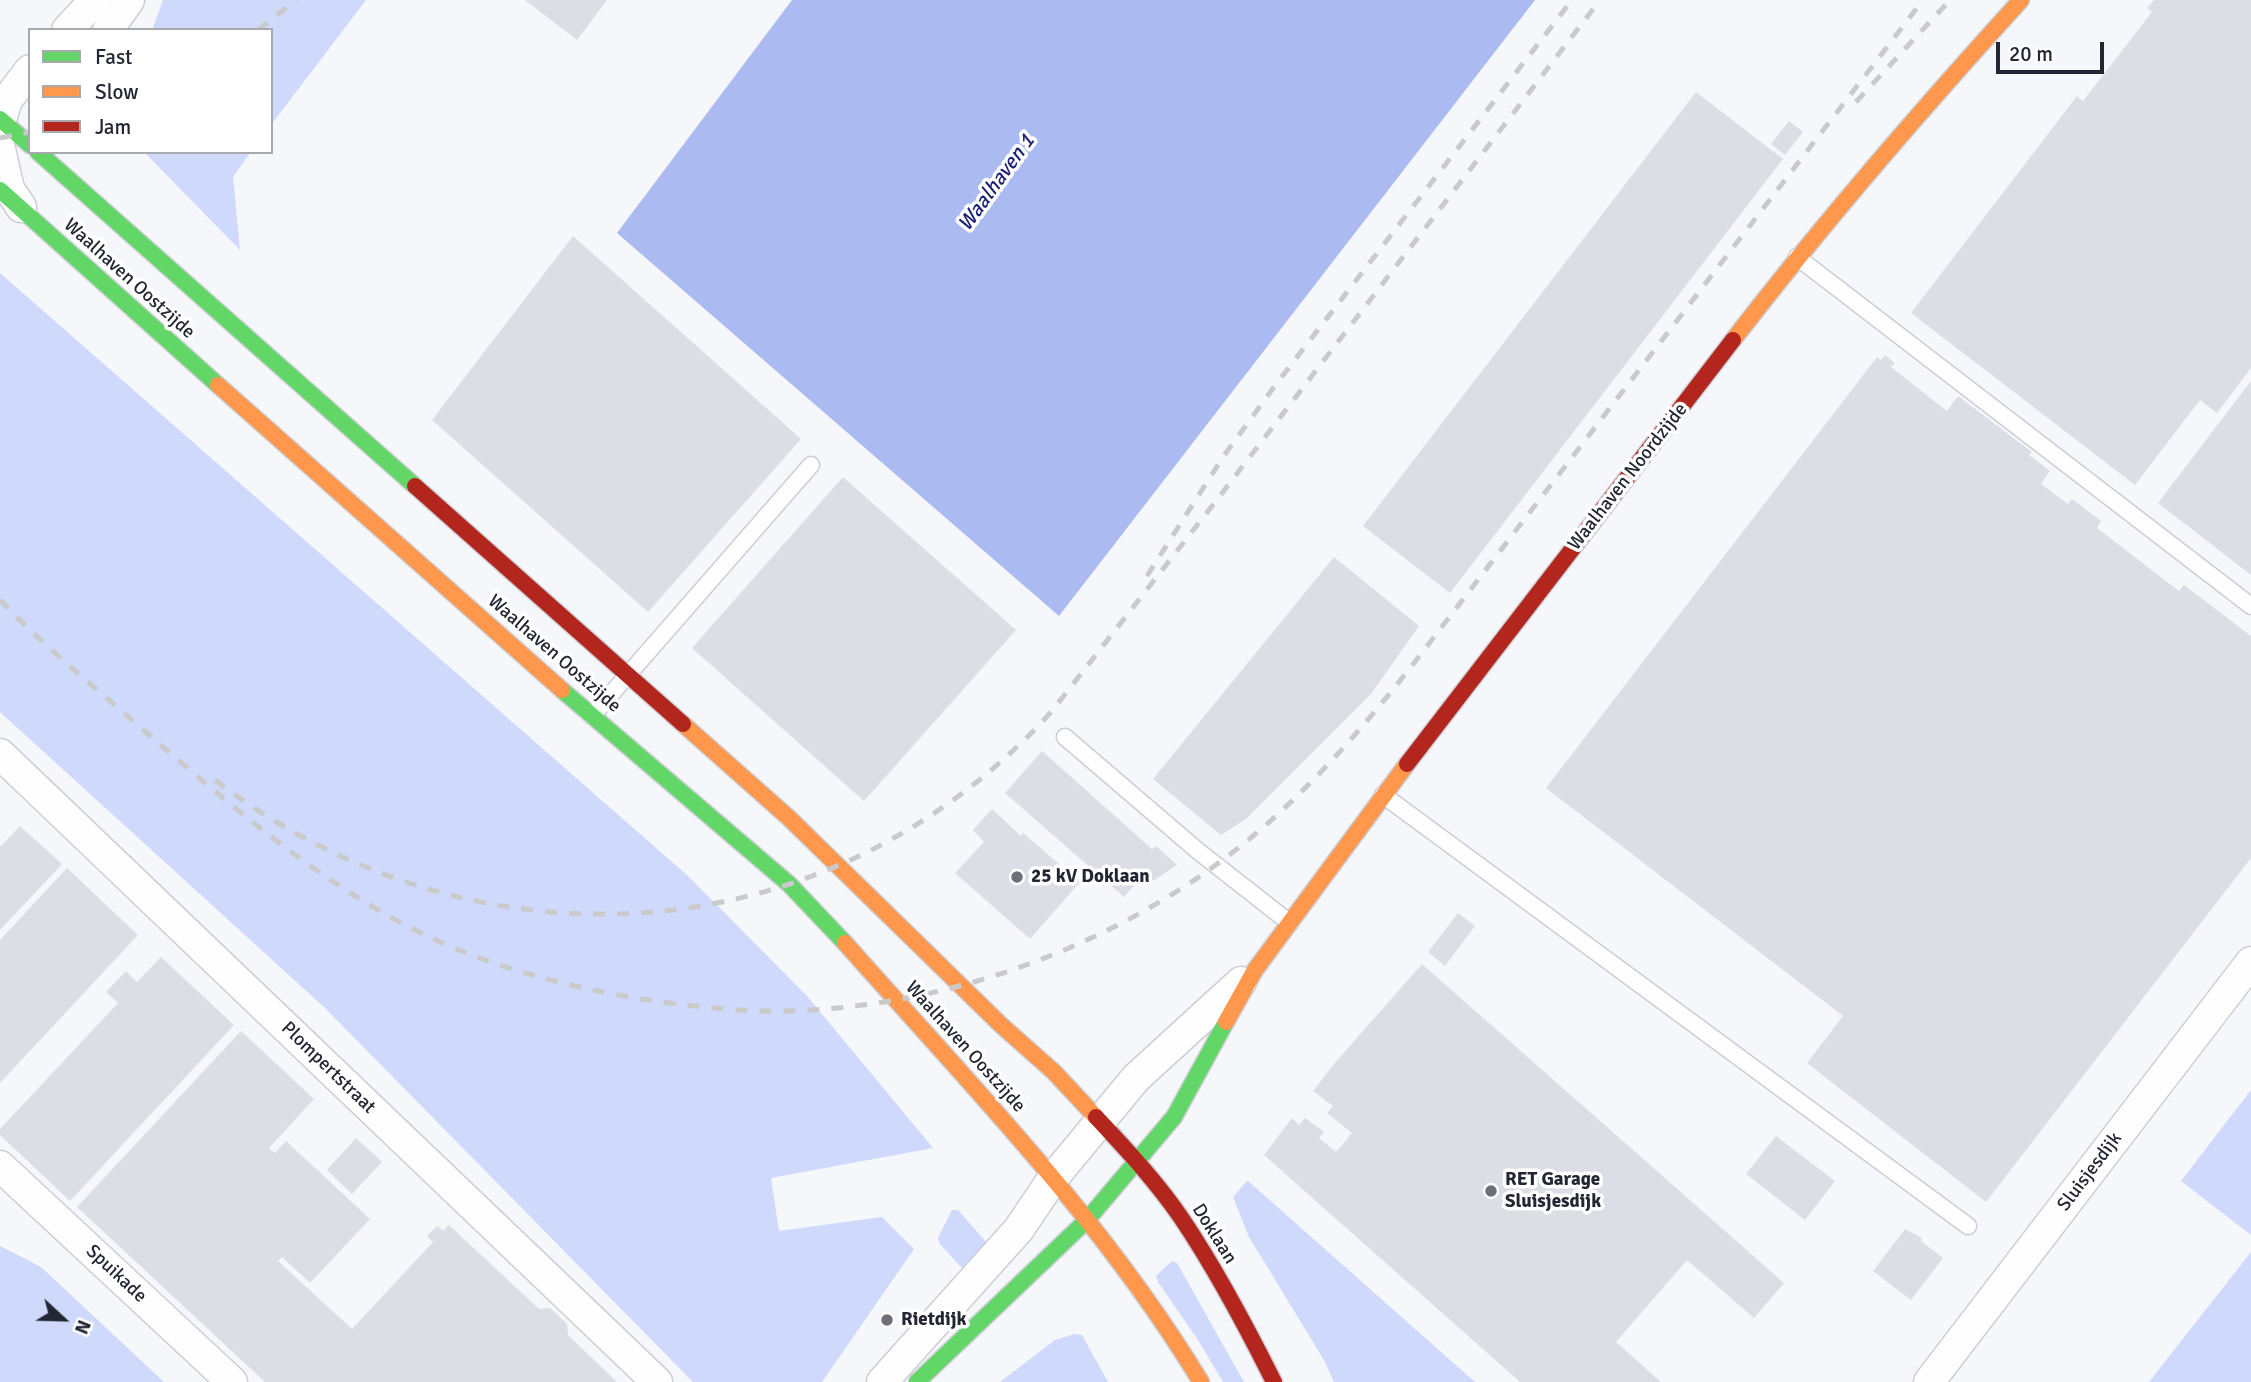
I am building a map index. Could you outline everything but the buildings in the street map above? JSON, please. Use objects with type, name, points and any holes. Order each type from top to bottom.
[{"type":"main road","name":"Waalhaven Noordzijde","points":[[1087,1220],[1174,1117],[1255,970],[1383,795],[1797,257],[2010,4]]},
{"type":"main road","name":"Waalhaven Oostzijde","points":[[40,154],[799,827],[993,1017],[1054,1072],[1099,1120]]},
{"type":"main road","name":"Waalhaven Oostzijde","points":[[0,190],[592,716],[789,884],[814,908],[1054,1177]]},
{"type":"main road","name":"Doklaan","points":[[1099,1120],[1138,1162],[1181,1217],[1242,1317],[1274,1382]]},
{"type":"main road","points":[[1054,1177],[1128,1270],[1201,1382]]},
{"type":"main road","points":[[917,1382],[1087,1220]]},
{"type":"street","points":[[69,28],[95,0]]},
{"type":"street","points":[[109,28],[129,0]]},
{"type":"street","points":[[0,75],[28,69]]},
{"type":"street","points":[[28,71],[7,100],[9,189],[30,218]]},
{"type":"street","points":[[51,154],[62,172],[83,193]]},
{"type":"street","name":"Plompertstraat","points":[[0,754],[657,1382]]},
{"type":"street","name":"Sluisjesdijk","points":[[1928,1382],[2251,961]]},
{"type":"street","name":"Waalhaven Noordzijde","points":[[1054,1177],[1136,1078],[1255,970]]},
{"type":"street","name":"Spuikade","points":[[0,1166],[232,1382]]},
{"type":"street","points":[[882,1382],[1019,1229],[1054,1177]]},
{"type":"lane","points":[[1797,257],[2251,606]]},
{"type":"lane","points":[[592,716],[811,465]]},
{"type":"lane","points":[[1065,737],[1198,851],[1290,923]]},
{"type":"lane","points":[[1383,795],[1968,1226]]},
{"type":"shaded area","points":[[163,0],[366,0],[273,122],[273,28],[153,28]]},
{"type":"shaded area","points":[[146,154],[250,154],[233,177],[240,250]]},
{"type":"shaded area","points":[[0,273],[688,876],[807,996],[933,1148],[771,1178],[779,1231],[882,1217],[914,1249],[822,1382],[693,1382],[325,1008],[0,712]]},
{"type":"shaded area","points":[[2251,1090],[2251,1235],[2181,1181]]},
{"type":"shaded area","points":[[1247,1181],[1475,1382],[1334,1382],[1324,1360],[1249,1237],[1233,1197]]},
{"type":"shaded area","points":[[952,1210],[958,1210],[987,1243],[969,1267],[961,1267],[940,1244],[938,1238]]},
{"type":"shaded area","points":[[0,1246],[41,1267],[164,1382],[0,1382]]},
{"type":"shaded area","points":[[2251,1252],[2251,1382],[2149,1382]]},
{"type":"shaded area","points":[[1172,1261],[1177,1263],[1244,1382],[1223,1382],[1158,1282],[1156,1276]]},
{"type":"shaded area","points":[[1074,1334],[1082,1335],[1108,1382],[1000,1382],[1055,1340]]},
{"type":"water","name":"Waalhaven 1","points":[[792,0],[1535,0],[1059,616],[617,233]]},
{"type":"railway","points":[[261,28],[296,0]]},
{"type":"railway","points":[[1147,576],[1223,457],[1274,387],[1572,0]]},
{"type":"railway","points":[[215,780],[317,844],[424,888],[536,910],[648,912],[758,893],[864,854],[963,793],[1052,711],[1600,0]]},
{"type":"railway","points":[[1856,102],[1950,0]]},
{"type":"railway","points":[[0,600],[54,652],[180,761],[309,865],[379,910],[415,930],[467,953],[574,986],[668,1003],[747,1010],[842,1008],[955,987],[1064,950],[1116,926],[1166,898],[1241,846],[1319,774],[1411,667],[1917,8]]},
{"type":"railway","points":[[0,138],[28,132]]},
{"type":"traffic: fast","points":[[0,119],[28,143]]},
{"type":"traffic: fast","points":[[40,154],[415,486]]},
{"type":"traffic: fast","points":[[0,190],[218,385]]},
{"type":"traffic: fast","points":[[562,690],[789,884],[845,943]]},
{"type":"traffic: fast","points":[[917,1382],[1087,1220],[1174,1117],[1226,1022]]},
{"type":"traffic: slow","points":[[1733,340],[1874,167],[2021,0]]},
{"type":"traffic: slow","points":[[218,385],[562,690]]},
{"type":"traffic: slow","points":[[683,724],[789,818],[1001,1025],[1054,1072],[1096,1117]]},
{"type":"traffic: slow","points":[[1226,1022],[1255,970],[1407,764]]},
{"type":"traffic: slow","points":[[845,943],[987,1101],[1078,1209],[1163,1322],[1201,1382]]},
{"type":"traffic: jam","points":[[1407,764],[1733,340]]},
{"type":"traffic: jam","points":[[415,486],[683,724]]},
{"type":"traffic: jam","points":[[1096,1117],[1152,1179],[1182,1219],[1231,1299],[1274,1382]]},
{"type":"place","name":"25 kV Doklaan","points":[[1017,877]]},
{"type":"place","name":"RET Garage Sluisjesdijk","points":[[1491,1191]]},
{"type":"place","name":"Rietdijk","points":[[887,1320]]}]
